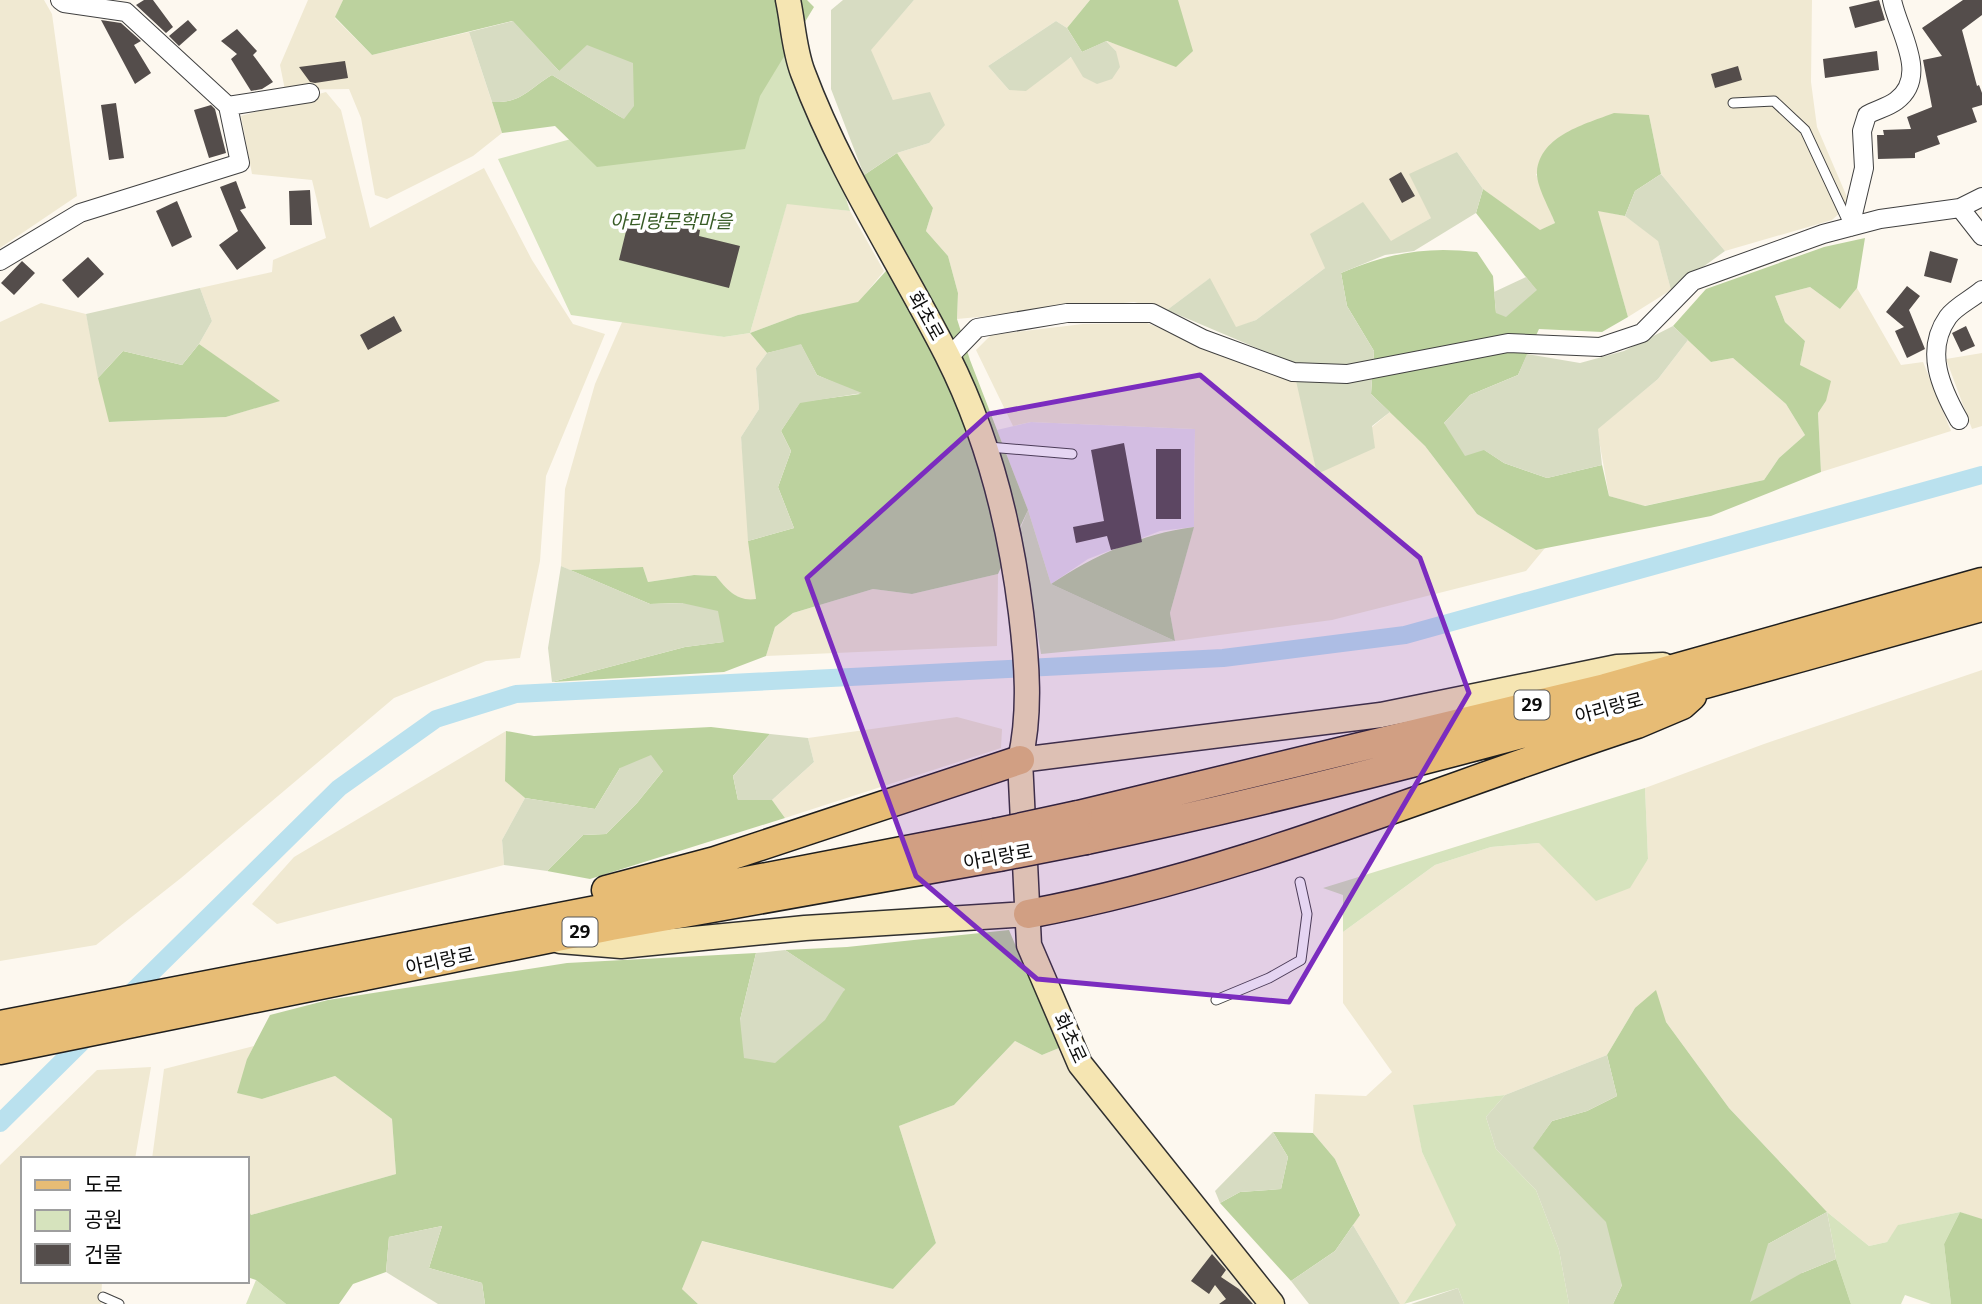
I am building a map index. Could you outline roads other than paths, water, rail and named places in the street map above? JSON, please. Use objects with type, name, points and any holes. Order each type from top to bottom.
[{"type":"main road","name":"아리랑로","points":[[0,1025],[191,989],[543,929],[1082,828],[1206,815],[1323,785],[1701,672],[1982,582]]},
{"type":"main road","name":"아리랑로","points":[[1701,672],[1982,607]]},
{"type":"main road","points":[[1028,915],[1110,899],[1243,860],[1637,724],[1682,705],[1701,672]]},
{"type":"main road","points":[[543,929],[578,900],[619,886],[715,861],[1020,761]]},
{"type":"main road","name":"아리랑로","points":[[11,1048],[163,1018],[543,929]]},
{"type":"street","points":[[0,261],[80,213],[240,163],[228,106],[126,12],[60,0]]},
{"type":"street","name":"화초로","points":[[788,0],[802,71],[861,199],[948,358],[995,475],[1014,555],[1025,646],[1027,731],[1020,761],[1029,945],[1080,1064],[1272,1304]]},
{"type":"street","points":[[1850,227],[1864,168],[1862,131],[1867,115],[1897,100],[1911,81],[1909,51],[1892,0]]},
{"type":"street","points":[[228,106],[310,93]]},
{"type":"street","points":[[948,358],[977,328],[1067,313],[1152,313],[1203,339],[1293,372],[1347,374],[1508,343],[1600,347],[1642,332],[1693,281],[1850,227],[1880,219],[1960,208],[1982,197]]},
{"type":"street","points":[[1960,208],[1982,236]]},
{"type":"street","points":[[1959,420],[1940,386],[1935,345],[1949,316],[1982,290]]},
{"type":"street","points":[[1020,761],[1381,715],[1617,667],[1701,672]]},
{"type":"street","points":[[543,929],[621,946],[805,928],[1028,915]]},
{"type":"lane","points":[[1733,103],[1774,101],[1805,130],[1850,227]]},
{"type":"lane","points":[[984,447],[1072,454]]},
{"type":"lane","points":[[1216,1000],[1269,978],[1301,960],[1307,914],[1300,882]]},
{"type":"lane","points":[[103,1297],[119,1304]]},
{"type":"waterway","points":[[124,1000],[339,788],[436,719],[516,694],[1223,658],[1405,635],[1982,475]]},
{"type":"waterway","points":[[0,1123],[92,1032]]},
{"type":"park label","name":"아리랑문학마을","points":[[671,221]]}]
